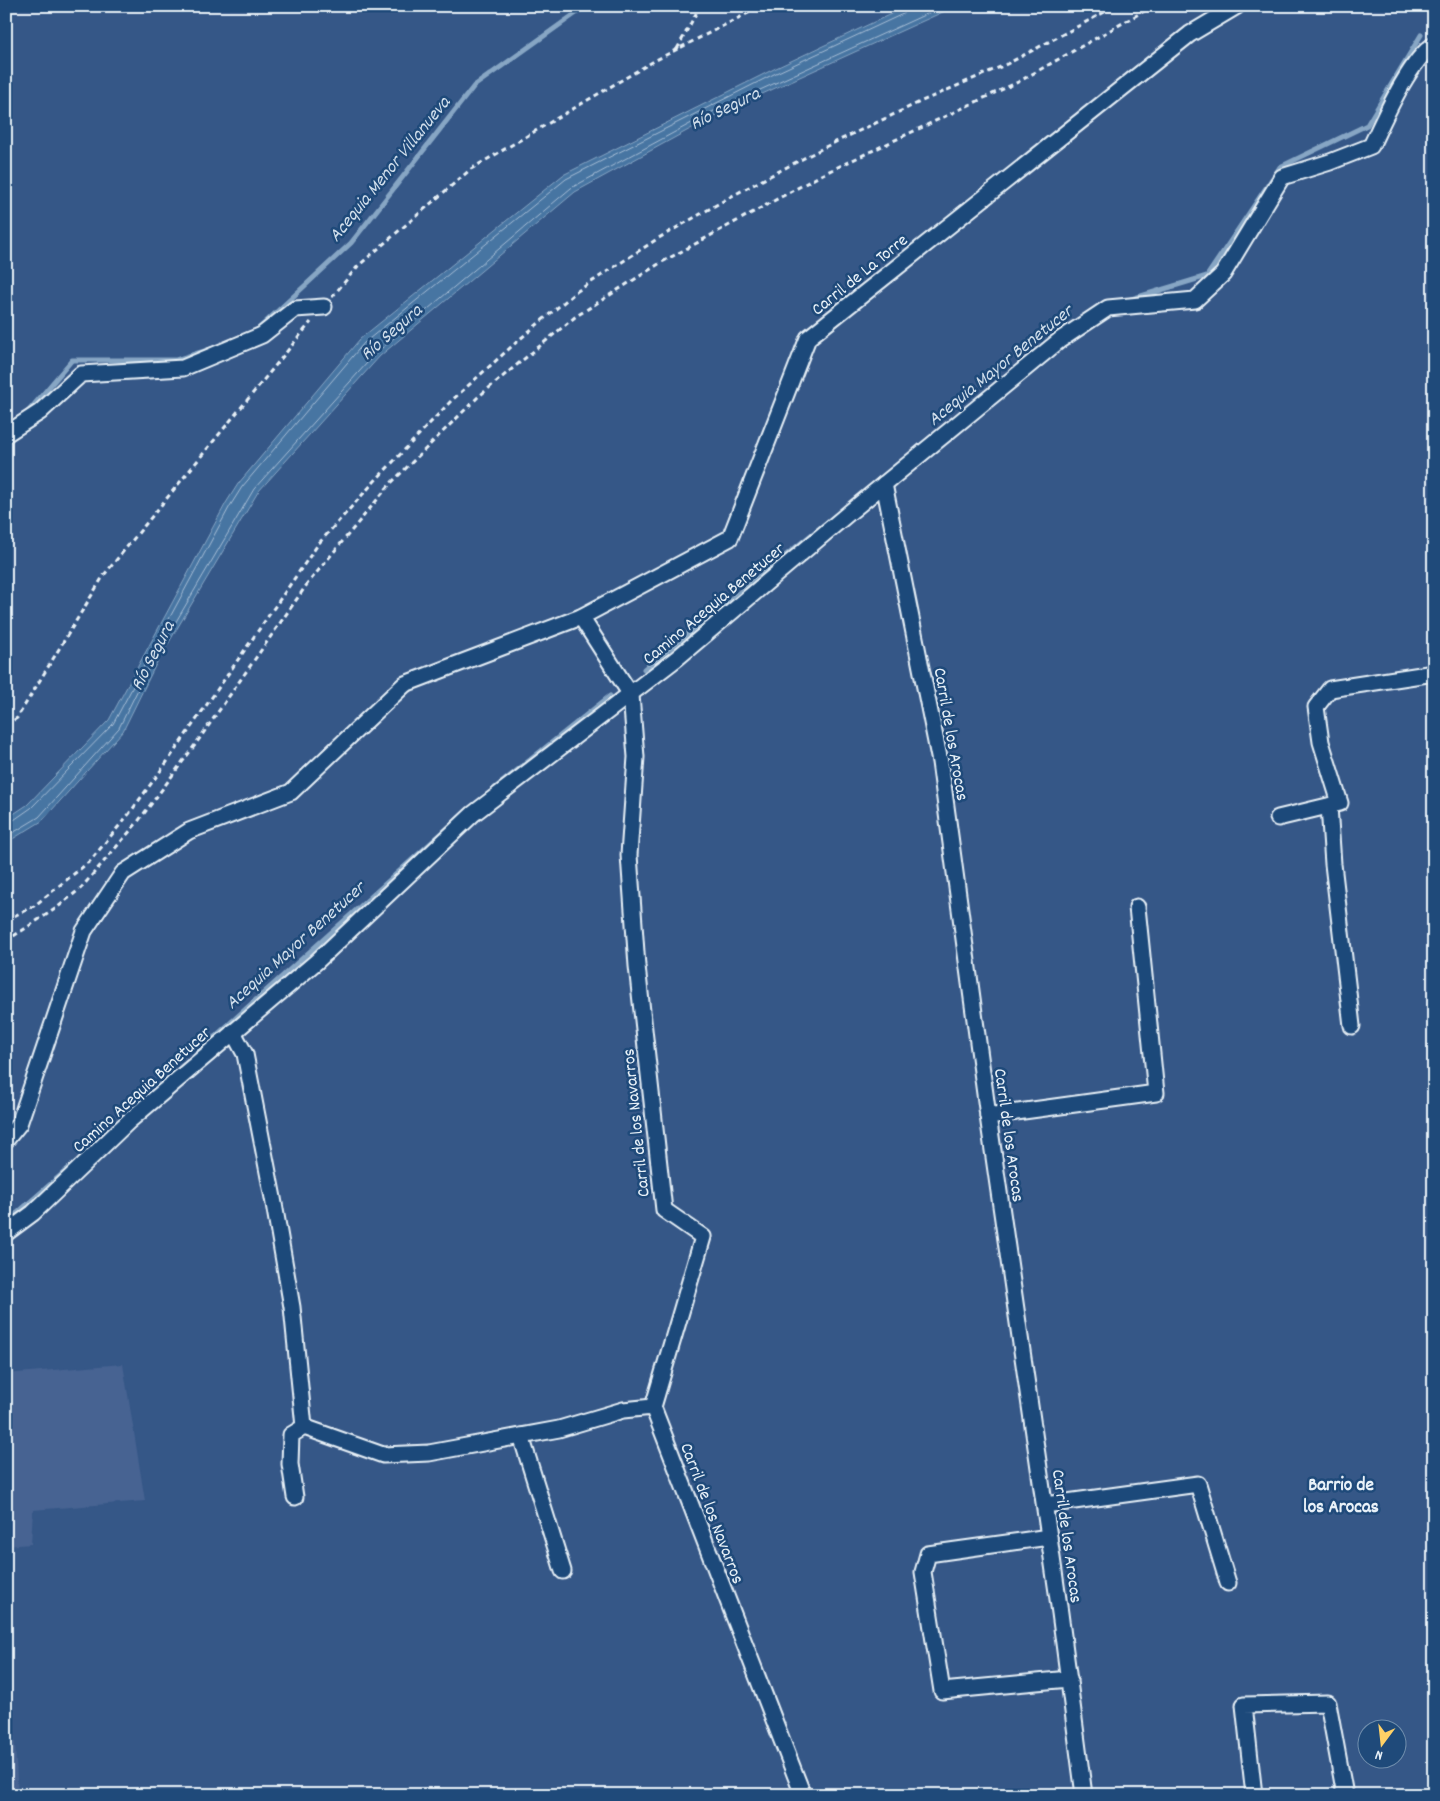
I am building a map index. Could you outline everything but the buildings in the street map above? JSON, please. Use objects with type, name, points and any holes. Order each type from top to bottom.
[{"type":"street","name":"Carril de La Torre","points":[[6,1140],[19,1124],[84,932],[123,874],[189,832],[291,792],[405,684],[581,617],[730,538],[808,338],[1190,34],[1237,6]]},
{"type":"street","name":"Camino Acequia Benetucer","points":[[6,1233],[33,1213],[129,1121],[316,962],[473,814],[676,659],[884,484],[1060,340],[1108,308],[1195,300],[1223,274],[1282,177],[1330,162],[1371,146],[1394,98],[1425,50],[1434,45]]},
{"type":"street","points":[[6,434],[40,412],[81,374],[182,368],[262,334],[295,309],[324,307]]},
{"type":"street","name":"Carril de los Arocas","points":[[884,484],[940,762],[1084,1795]]},
{"type":"street","name":"Carril de los Navarros","points":[[581,617],[631,695],[636,757],[629,856],[637,966],[664,1210],[703,1236],[652,1408],[803,1795]]},
{"type":"street","points":[[1278,818],[1340,803],[1321,742],[1316,707],[1330,689],[1434,673]]},
{"type":"street","points":[[1329,806],[1334,874],[1352,1026]]},
{"type":"street","points":[[988,1116],[1156,1093],[1137,907]]},
{"type":"street","points":[[233,1032],[245,1054],[273,1198],[292,1307],[304,1427]]},
{"type":"street","points":[[295,1497],[290,1464],[291,1434],[304,1427],[383,1455],[429,1453],[559,1429],[623,1410],[652,1408]]},
{"type":"street","points":[[521,1436],[562,1571]]},
{"type":"street","points":[[1044,1505],[1198,1484],[1228,1583]]},
{"type":"street","points":[[1049,1537],[928,1554],[923,1572],[942,1691],[1069,1679]]},
{"type":"street","points":[[1254,1795],[1244,1705],[1328,1703],[1345,1795]]},
{"type":"path","points":[[677,49],[700,6]]},
{"type":"path","points":[[6,725],[17,718],[104,575],[358,266],[471,169],[654,61],[762,6]]},
{"type":"path","points":[[6,920],[34,906],[90,861],[167,762],[319,543],[451,401],[576,292],[657,239],[730,197],[834,143],[1007,64],[1116,6]]},
{"type":"path","points":[[6,941],[58,907],[81,888],[137,823],[195,745],[308,583],[391,483],[478,397],[575,317],[662,262],[823,174],[1018,82],[1153,6]]},
{"type":"shaded area","points":[[123,1364],[145,1501],[33,1510],[31,1544],[6,1546],[6,1374]]},
{"type":"shaded area","points":[[6,1597],[18,1795],[6,1795]]},
{"type":"water","name":"Río Segura","points":[[908,6],[956,6],[716,115],[575,192],[380,356],[258,492],[156,664],[123,731],[42,821],[6,843],[6,819],[27,805],[109,720],[238,484],[360,339],[563,175],[774,69]]},
{"type":"waterway","name":"Acequia Menor Villanueva","points":[[256,331],[351,243],[474,86],[586,6]]},
{"type":"waterway","name":"Acequia Mayor Benetucer","points":[[1128,300],[1207,276],[1280,167],[1367,125],[1421,35]]},
{"type":"waterway","name":"Acequia Menor Villanueva","points":[[26,414],[72,360],[176,360],[211,349]]},
{"type":"waterway","name":"Acequia Mayor Benetucer","points":[[644,669],[836,515]]},
{"type":"waterway","name":"Acequia Mayor Benetucer","points":[[495,788],[610,696]]},
{"type":"waterway","name":"Acequia Mayor Benetucer","points":[[179,1069],[463,814]]},
{"type":"waterway","name":"Acequia Mayor Benetucer","points":[[6,1223],[75,1163]]},
{"type":"district","name":"Barrio de los Arocas","points":[[1341,1494]]}]
